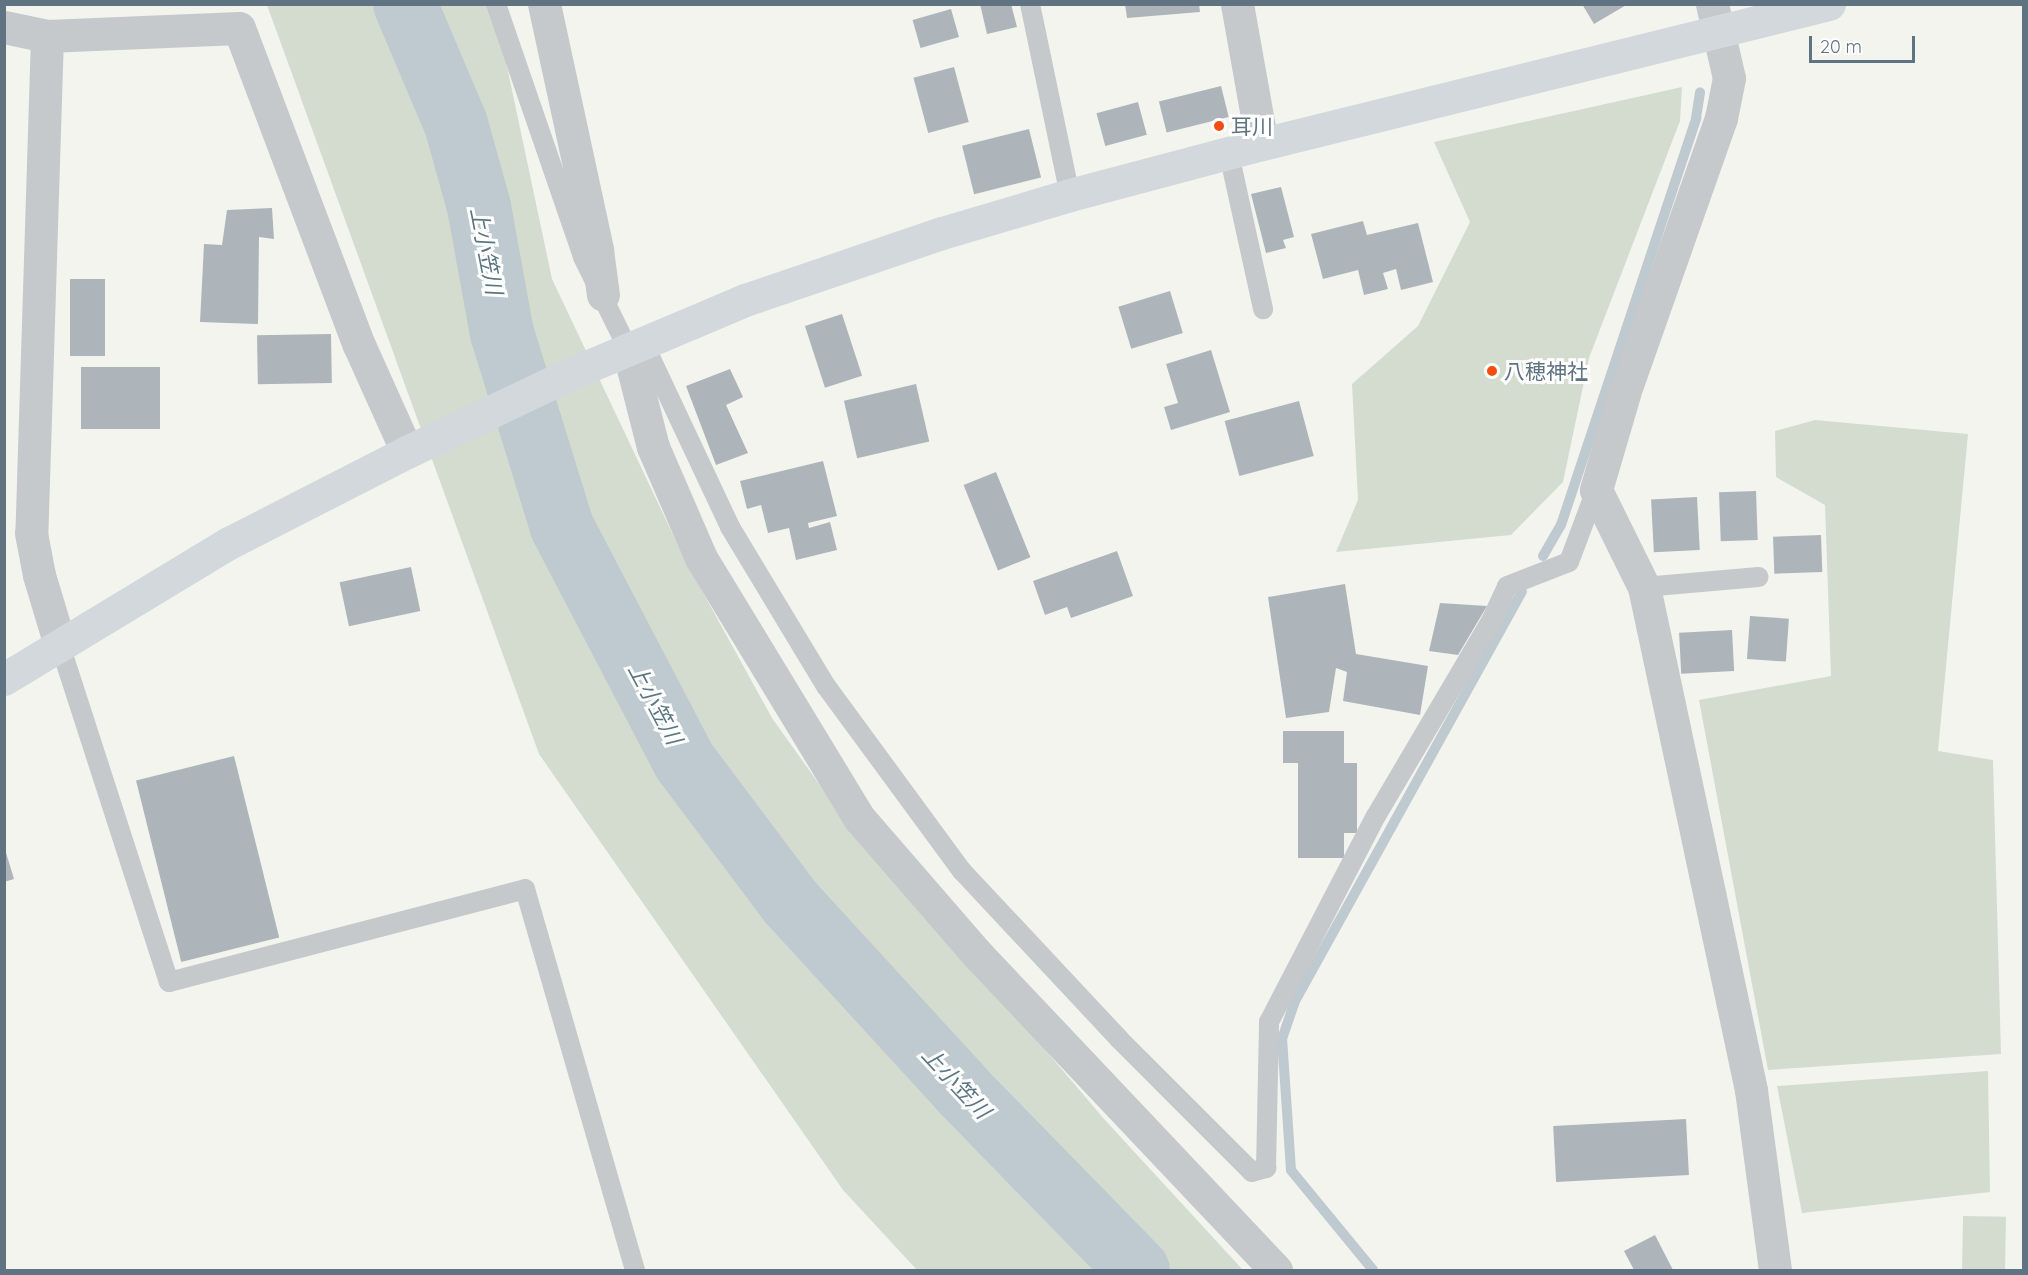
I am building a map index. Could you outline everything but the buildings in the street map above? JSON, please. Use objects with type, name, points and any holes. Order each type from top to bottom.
[{"type":"street","points":[[544,4],[597,250],[603,295]]},
{"type":"street","points":[[1237,4],[1262,144]]},
{"type":"street","points":[[4,679],[227,544],[407,452],[570,374],[745,300],[942,233],[1070,195],[1229,154],[1716,19],[1829,4]]},
{"type":"street","points":[[1716,19],[1729,78],[1721,118],[1624,394],[1596,489],[1644,587],[1751,1090],[1775,1270]]},
{"type":"street","points":[[4,27],[47,36],[239,28],[359,345],[407,452]]},
{"type":"street","points":[[47,36],[31,533],[39,575],[60,645]]},
{"type":"street","points":[[636,347],[653,447],[701,558],[860,819],[978,955],[1276,1270]]},
{"type":"lane","points":[[496,4],[583,256],[603,295],[636,347],[730,527],[839,705],[962,871],[1119,1039],[1252,1172],[1266,1168],[1269,1022],[1376,816],[1491,621],[1507,586],[1569,562],[1596,489]]},
{"type":"lane","points":[[1030,4],[1070,195]]},
{"type":"lane","points":[[1229,154],[1263,309]]},
{"type":"lane","points":[[1644,587],[1759,577]]},
{"type":"lane","points":[[60,645],[169,982],[525,890],[635,1270]]},
{"type":"shaded area","points":[[267,5],[494,5],[552,279],[685,560],[772,718],[822,788],[1105,1120],[1243,1270],[917,1270],[843,1190],[539,754]]},
{"type":"shaded area","points":[[1682,87],[1680,121],[1589,358],[1563,482],[1511,535],[1336,552],[1358,500],[1352,384],[1418,326],[1470,222],[1434,142]]},
{"type":"shaded area","points":[[1815,420],[1968,434],[1938,751],[1993,760],[2001,1054],[1768,1070],[1699,700],[1831,676],[1825,505],[1776,477],[1775,431]]},
{"type":"shaded area","points":[[1988,1071],[1990,1192],[1802,1213],[1777,1086]]},
{"type":"shaded area","points":[[1963,1216],[2006,1217],[2005,1270],[1962,1270]]},
{"type":"waterway","name":"上小笠川","points":[[405,4],[456,124],[479,207],[502,333],[562,527],[685,762],[791,903],[964,1092],[1138,1270]]},
{"type":"waterway","points":[[1543,556],[1561,525],[1696,118],[1700,92]]},
{"type":"waterway","points":[[1373,1270],[1291,1170],[1282,1039],[1295,1001],[1522,592]]},
{"type":"place","name":"耳川","points":[[1219,126]]},
{"type":"place","name":"八穂神社","points":[[1492,371]]}]
